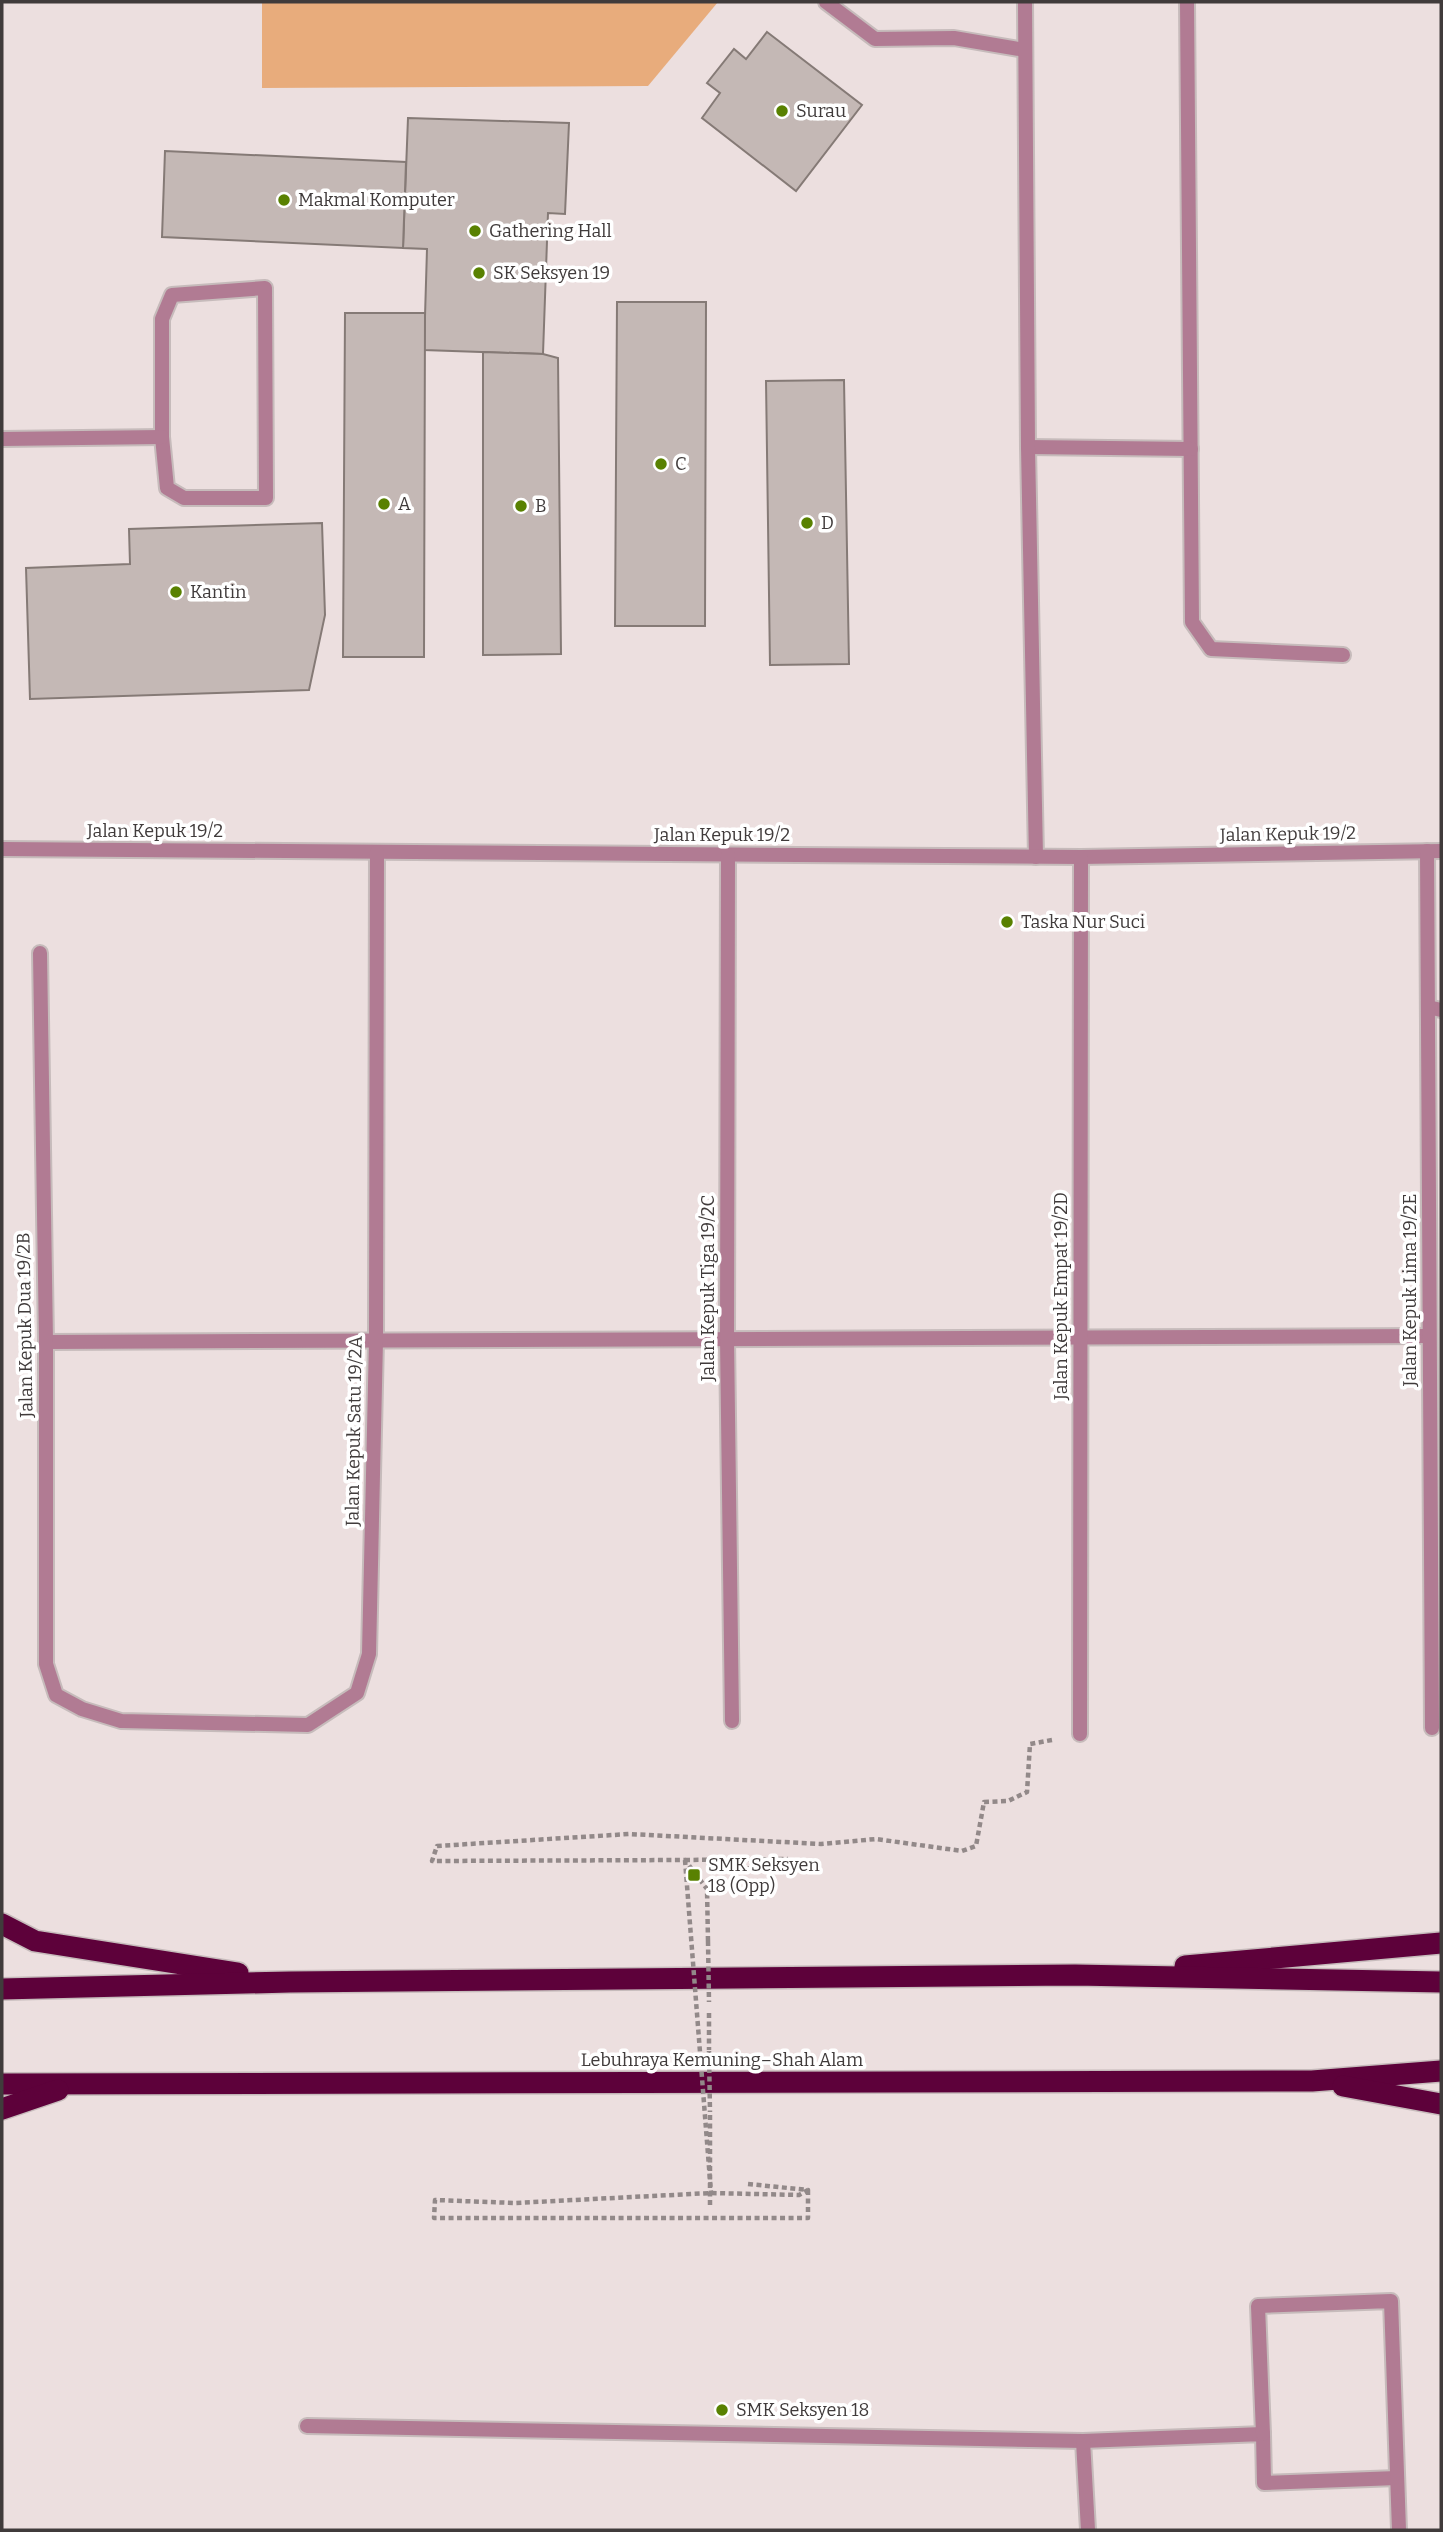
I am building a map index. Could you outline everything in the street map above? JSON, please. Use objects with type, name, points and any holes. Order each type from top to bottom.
[{"type":"highway","points":[[2,1923],[35,1941],[290,1982]]},
{"type":"highway","points":[[1075,1975],[1441,1943]]},
{"type":"highway","points":[[2,1989],[290,1982],[1075,1975],[1441,1982]]},
{"type":"highway","name":"Lebuhraya Kemuning–Shah Alam","points":[[2,2084],[1311,2081],[1441,2071]]},
{"type":"highway","points":[[1311,2081],[1441,2104]]},
{"type":"highway","points":[[2,2109],[76,2084]]},
{"type":"street","points":[[826,2],[875,39],[954,38],[1025,50]]},
{"type":"street","points":[[1025,2],[1028,447],[1036,857]]},
{"type":"street","points":[[1187,2],[1192,622],[1211,649],[1343,655]]},
{"type":"street","points":[[265,288],[266,498],[184,498],[167,488],[162,437],[162,319],[172,295],[265,288]]},
{"type":"street","points":[[2,439],[162,437]]},
{"type":"street","points":[[1028,447],[1191,449]]},
{"type":"street","name":"Jalan Kepuk 19/2","points":[[2,849],[1036,857],[1434,851]]},
{"type":"street","name":"Jalan Kepuk Lima 19/2E","points":[[1432,1728],[1435,1479],[1429,1336],[1434,851]]},
{"type":"street","name":"Jalan Kepuk Satu 19/2A","points":[[56,1695],[82,1709],[121,1721],[308,1725],[357,1693],[369,1654],[376,1340],[377,852]]},
{"type":"street","name":"Jalan Kepuk Tiga 19/2C","points":[[728,855],[727,1339],[732,1721]]},
{"type":"street","name":"Jalan Kepuk Empat 19/2D","points":[[1080,1734],[1081,857]]},
{"type":"street","name":"Jalan Kepuk Dua 19/2B","points":[[40,953],[46,1342],[46,1664],[56,1695]]},
{"type":"street","points":[[46,1342],[1429,1336]]},
{"type":"street","points":[[1397,2478],[1264,2483],[1258,2306],[1391,2301],[1399,2530]]},
{"type":"street","points":[[307,2426],[1083,2441],[1263,2434]]},
{"type":"street","points":[[1083,2441],[1088,2530]]},
{"type":"path","points":[[712,1872],[783,1865],[788,1860],[432,1861],[437,1846],[629,1834],[821,1844],[876,1839],[962,1851],[976,1846],[984,1802],[1008,1801],[1027,1792],[1030,1744],[1080,1734]]},
{"type":"path","points":[[685,1860],[707,1889],[710,2205]]},
{"type":"path","points":[[685,1860],[711,2193]]},
{"type":"path","points":[[748,2184],[808,2190]]},
{"type":"path","points":[[808,2190],[808,2218],[434,2218],[435,2200],[515,2203],[711,2193],[799,2195],[808,2190]]},
{"type":"shaded area","points":[[262,2],[718,2],[648,86],[262,88]]},
{"type":"building","name":"Surau","points":[[767,32],[862,105],[796,191],[702,118],[720,93],[707,83],[734,49],[746,59]]},
{"type":"building","name":"Gathering Hall","points":[[408,118],[569,123],[565,214],[548,213],[543,354],[424,350],[427,249],[403,248]]},
{"type":"building","name":"Makmal Komputer","points":[[165,151],[406,162],[403,248],[162,237]]},
{"type":"building","name":"C","points":[[617,302],[706,302],[705,626],[615,626]]},
{"type":"building","name":"A","points":[[345,313],[425,313],[424,657],[343,657]]},
{"type":"building","name":"B","points":[[483,352],[543,354],[558,358],[561,654],[483,655]]},
{"type":"building","name":"D","points":[[844,380],[849,664],[770,665],[766,381]]},
{"type":"building","name":"Kantin","points":[[322,523],[325,615],[309,690],[30,699],[26,568],[130,564],[129,529]]},
{"type":"place","name":"Surau","points":[[782,111]]},
{"type":"place","name":"Makmal Komputer","points":[[284,200]]},
{"type":"place","name":"Gathering Hall","points":[[475,231]]},
{"type":"place","name":"SK Seksyen 19","points":[[479,273]]},
{"type":"place","name":"C","points":[[661,464]]},
{"type":"place","name":"A","points":[[384,504]]},
{"type":"place","name":"B","points":[[521,506]]},
{"type":"place","name":"D","points":[[807,523]]},
{"type":"place","name":"Kantin","points":[[176,592]]},
{"type":"place","name":"Taska Nur Suci","points":[[1007,922]]},
{"type":"place","name":"SMK Seksyen 18 (Opp)","points":[[694,1875]]},
{"type":"place","name":"SMK Seksyen 18","points":[[722,2410]]}]
